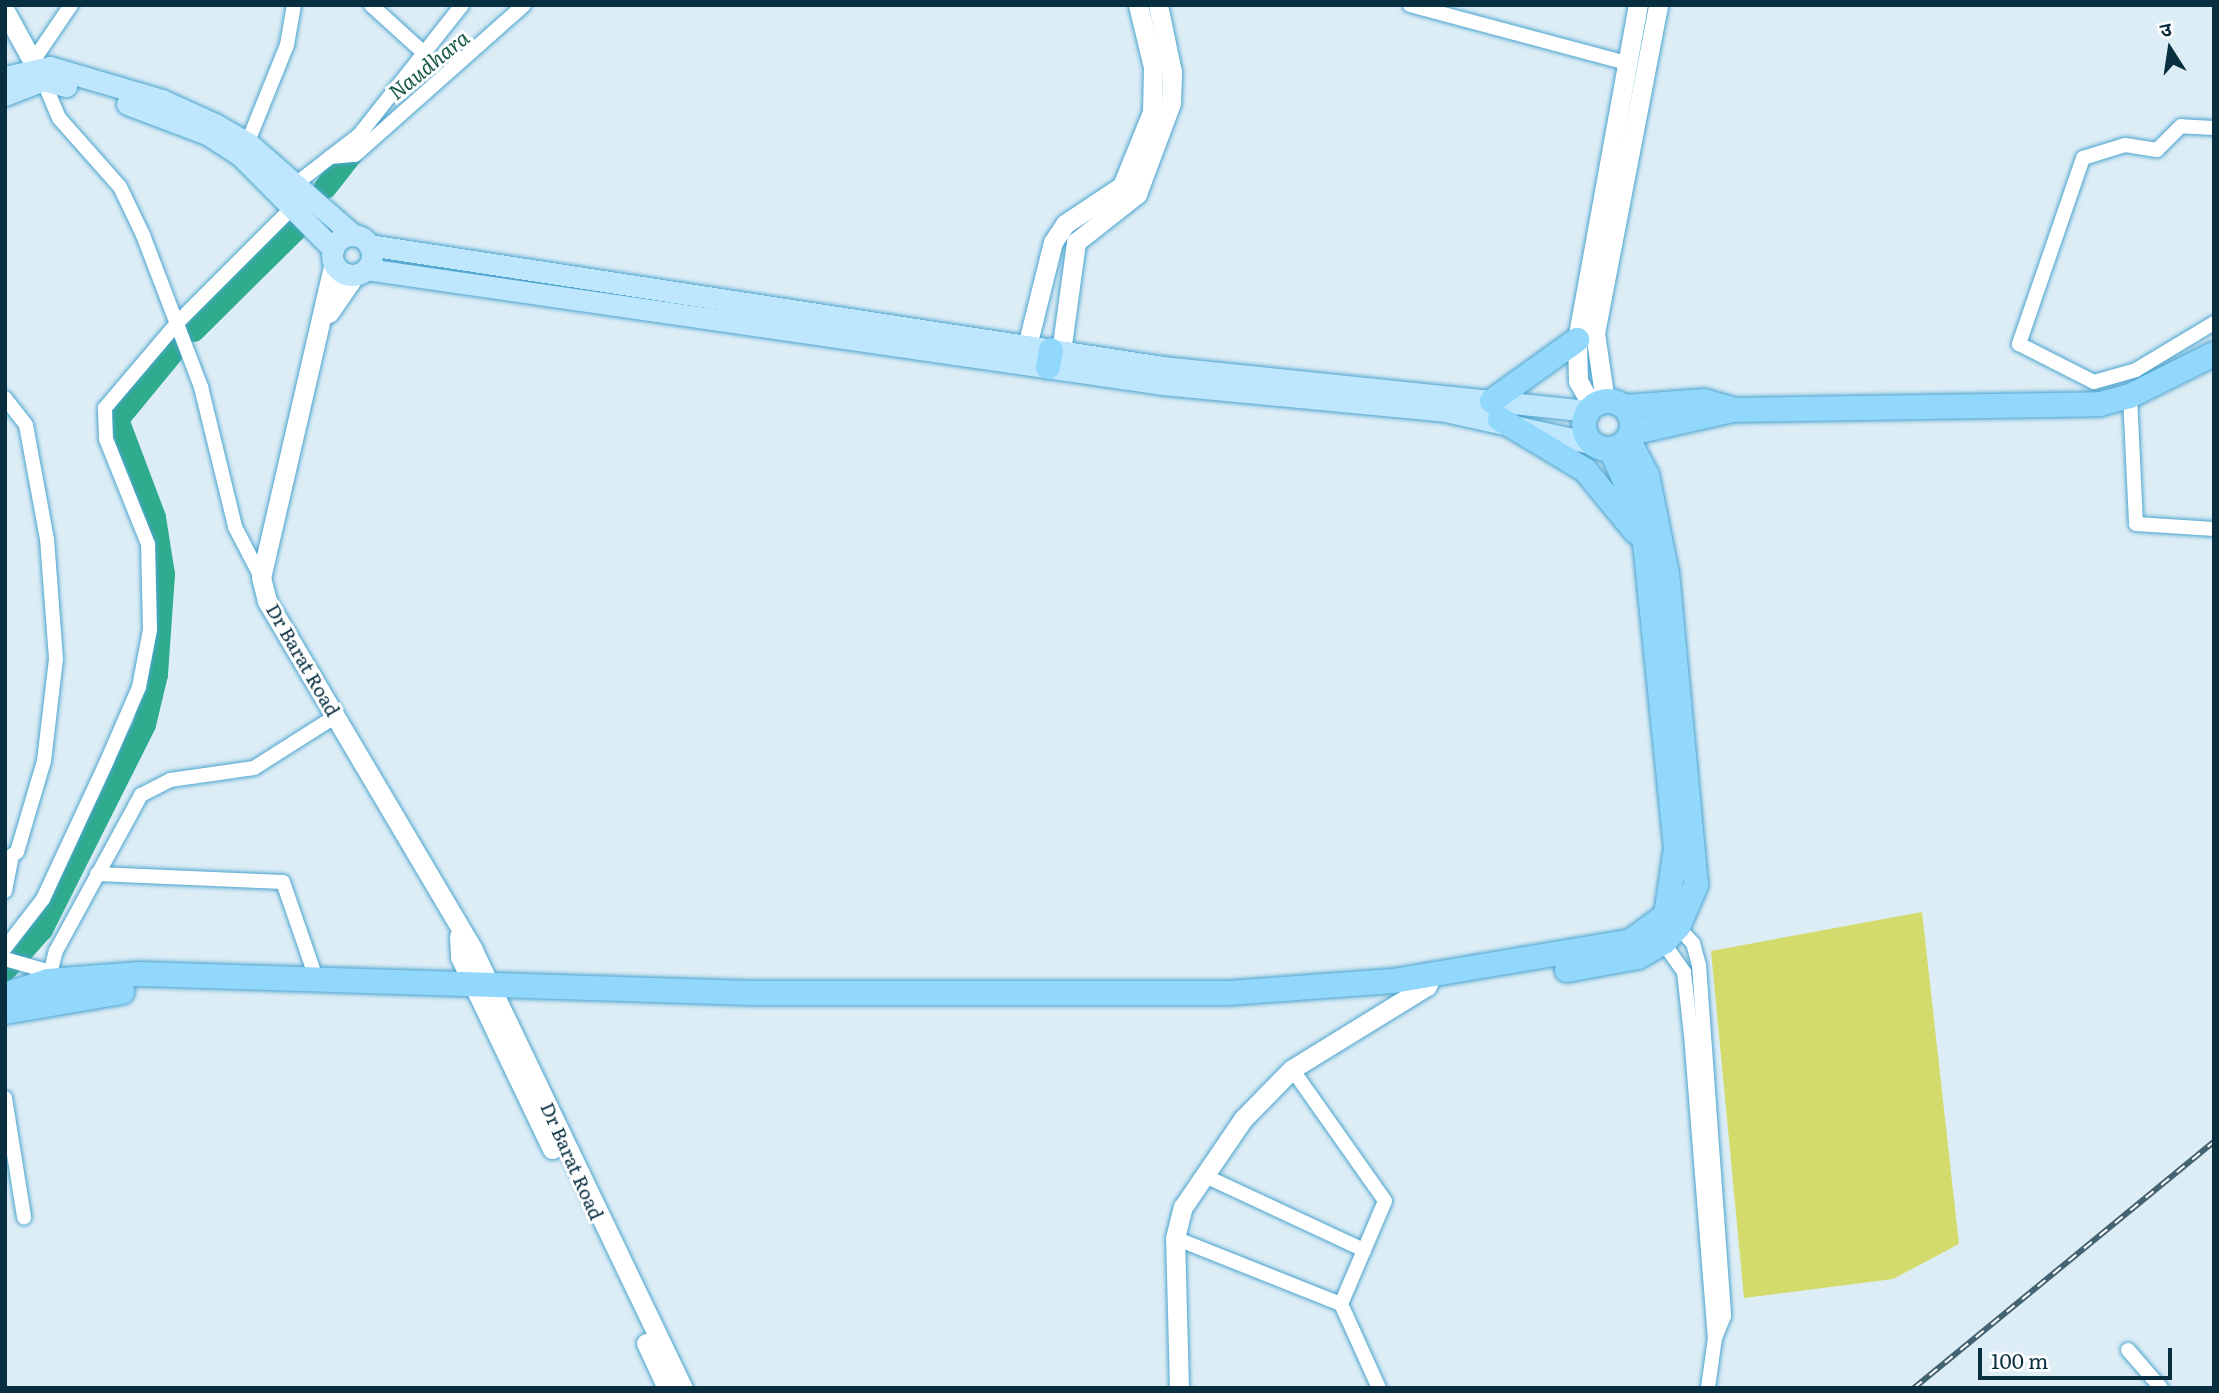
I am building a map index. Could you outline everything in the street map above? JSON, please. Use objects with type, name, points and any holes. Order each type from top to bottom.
[{"type":"highway","points":[[1577,340],[1496,410],[1585,470],[1645,544]]},
{"type":"highway","points":[[1615,441],[1733,410],[2071,405],[2130,396],[2214,354]]},
{"type":"highway","points":[[5,995],[47,985],[140,974],[316,975],[482,988],[1229,993],[1430,979],[1595,949],[1666,928],[1696,885],[1694,832],[1656,506],[1615,441],[1583,425],[1602,406],[1704,401],[1733,410]]},
{"type":"highway","points":[[1602,406],[1634,501],[1645,544],[1676,848],[1666,928]]},
{"type":"highway","points":[[5,1012],[47,985],[373,981]]},
{"type":"main road","points":[[5,77],[39,68],[244,150],[294,196],[361,240],[1047,354]]},
{"type":"main road","points":[[5,95],[39,68]]},
{"type":"main road","points":[[294,196],[333,256],[361,272],[1496,410],[1615,441]]},
{"type":"main road","points":[[333,256],[361,240]]},
{"type":"main road","points":[[361,240],[361,272]]},
{"type":"main road","points":[[1496,410],[1602,406]]},
{"type":"street","points":[[39,68],[71,5]]},
{"type":"street","points":[[244,150],[287,45],[294,5]]},
{"type":"street","points":[[371,5],[424,53]]},
{"type":"street","points":[[5,948],[43,899],[139,687],[150,630],[148,544],[102,422],[113,395],[330,157],[359,135],[462,5]]},
{"type":"street","points":[[330,157],[355,155],[524,5]]},
{"type":"street","points":[[1047,354],[1053,242],[1065,224],[1122,186],[1152,112],[1153,67],[1138,5]]},
{"type":"street","points":[[1047,354],[1076,242],[1137,194],[1171,103],[1158,5]]},
{"type":"street","points":[[1410,5],[1628,63]]},
{"type":"street","points":[[1602,406],[1578,381],[1577,340],[1638,5]]},
{"type":"street","points":[[1602,406],[1595,333],[1658,5]]},
{"type":"street","points":[[5,12],[39,68],[74,140],[120,187],[178,322],[201,387],[235,527],[261,577]]},
{"type":"street","points":[[2214,128],[2181,126],[2157,150],[2125,145],[2083,158],[2019,344],[2094,382],[2136,370],[2214,323]]},
{"type":"street","points":[[261,577],[325,319],[333,256]]},
{"type":"street","points":[[325,319],[361,272]]},
{"type":"street","points":[[2130,396],[2136,524],[2214,529]]},
{"type":"street","points":[[5,398],[26,425],[47,539],[56,659],[44,761],[8,860],[5,891]]},
{"type":"street","name":"Dr Barat Road","points":[[261,577],[267,601],[336,716],[459,936],[460,957],[482,988],[683,1388]]},
{"type":"street","points":[[5,958],[47,985],[97,874],[141,795],[154,784],[254,768],[336,716]]},
{"type":"street","points":[[97,874],[283,882],[316,975]]},
{"type":"street","points":[[1666,928],[1693,943],[1699,965],[1708,1061],[1724,1316],[1715,1338]]},
{"type":"street","points":[[1666,928],[1684,972],[1715,1338],[1708,1388]]},
{"type":"street","points":[[1179,1388],[1175,1238],[1203,1175],[1243,1119],[1292,1069],[1430,979]]},
{"type":"street","name":"Dr Barat Road","points":[[482,988],[667,1388]]},
{"type":"street","points":[[1292,1069],[1385,1201],[1341,1304]]},
{"type":"street","points":[[5,1098],[24,1217]]},
{"type":"street","points":[[1203,1175],[1364,1250]]},
{"type":"street","points":[[1175,1238],[1341,1304],[1379,1388]]},
{"type":"street","points":[[2128,1350],[2161,1388]]},
{"type":"green space","points":[[1922,912],[1959,1244],[1893,1279],[1744,1298],[1711,951]]},
{"type":"waterway","points":[[325,187],[350,155]]},
{"type":"waterway","points":[[193,330],[297,227]]},
{"type":"waterway","points":[[5,969],[41,929],[144,724],[156,674],[163,574],[154,517],[117,419],[177,346]]},
{"type":"railway","points":[[1914,1388],[2214,1142]]},
{"type":"water label","name":"Naudhara","points":[[428,64]]}]
